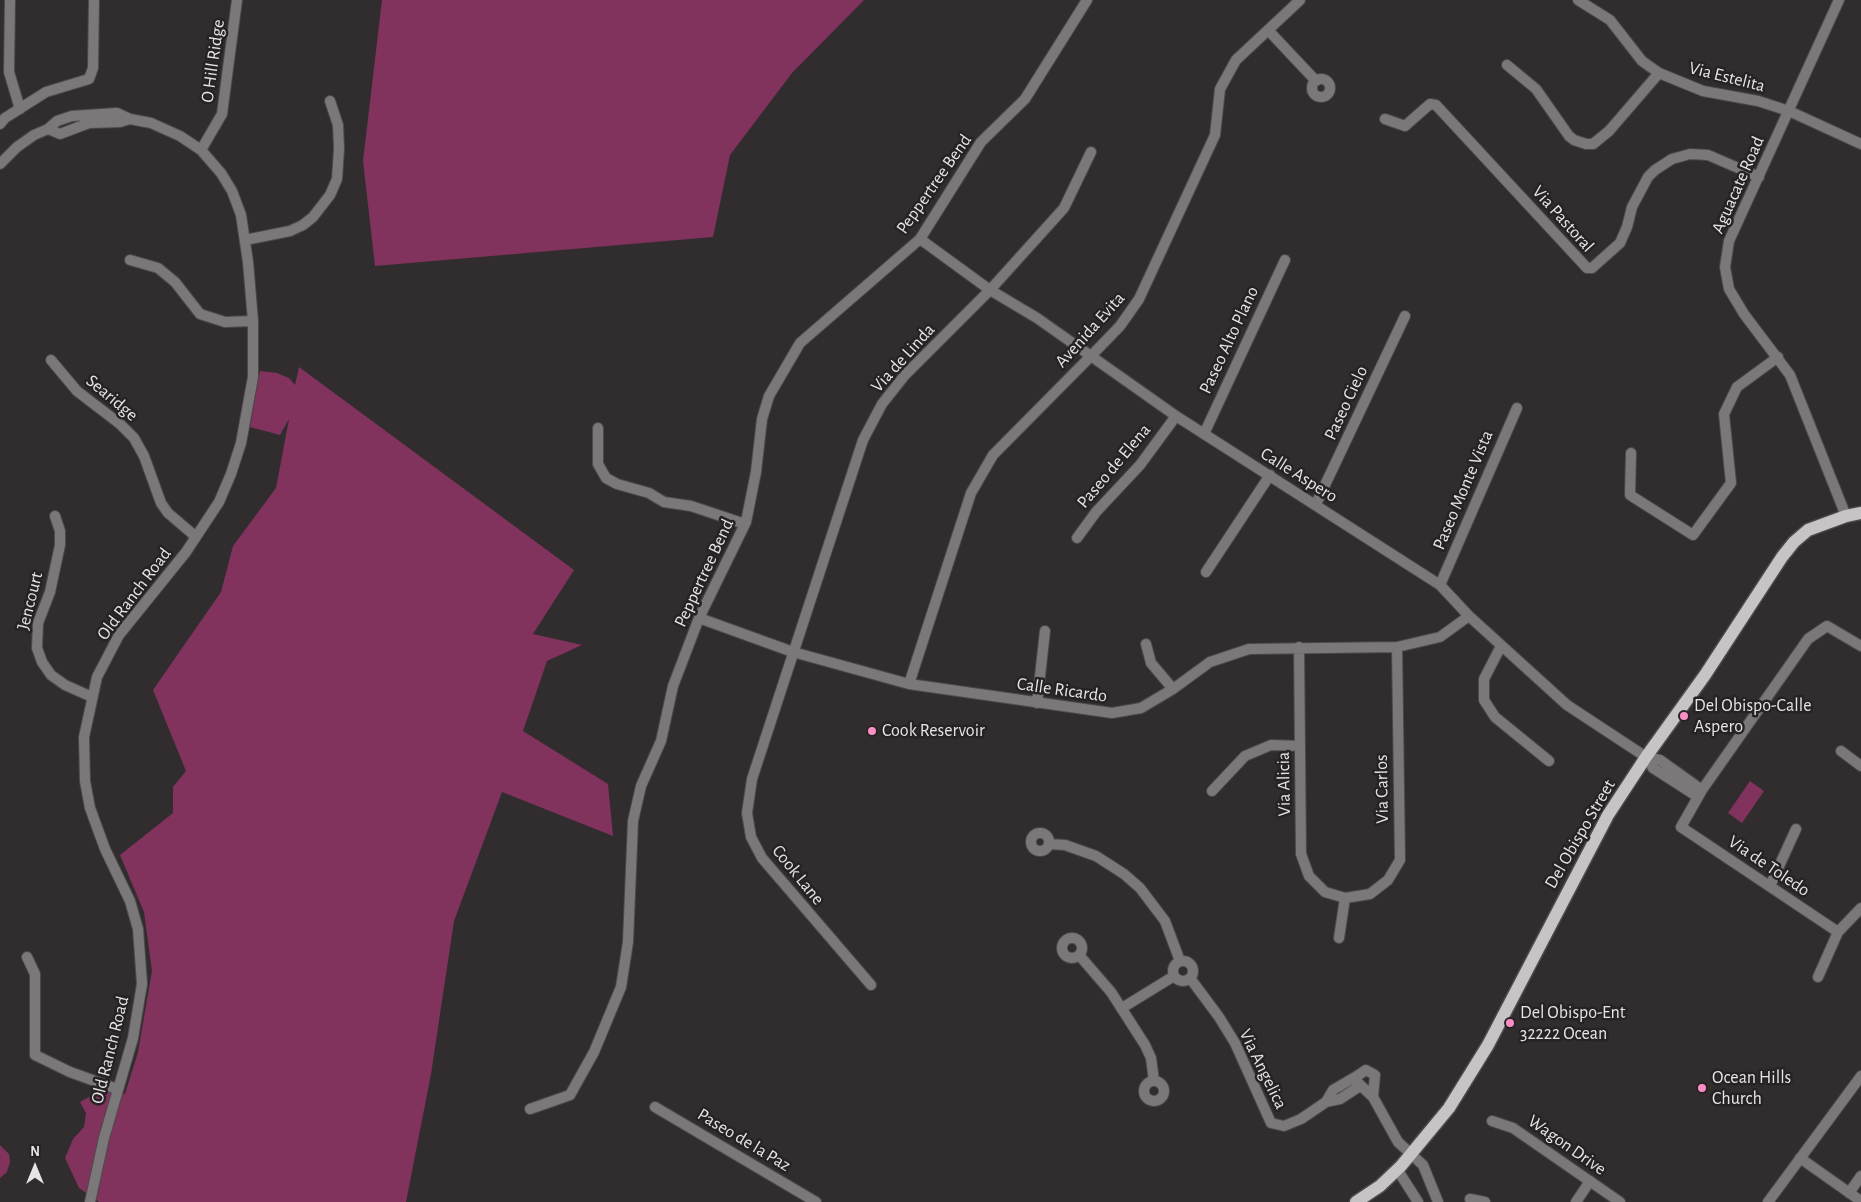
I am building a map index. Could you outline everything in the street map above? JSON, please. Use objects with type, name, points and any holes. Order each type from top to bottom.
[{"type":"main road","name":"Del Obispo Street","points":[[1356,1202],[1380,1186],[1397,1169],[1449,1108],[1488,1044],[1608,815],[1646,757],[1705,675],[1767,577],[1794,542],[1808,530],[1846,516],[1861,513]]},
{"type":"street","points":[[10,0],[9,72],[20,109]]},
{"type":"street","points":[[2,120],[46,92],[88,79],[93,68],[94,0]]},
{"type":"street","name":"O Hill Ridge","points":[[201,150],[222,114],[237,0]]},
{"type":"street","name":"Peppertree Bend","points":[[530,1109],[570,1095],[594,1052],[621,988],[628,942],[633,821],[641,786],[661,741],[673,686],[699,618],[745,524],[756,472],[762,419],[769,396],[800,343],[920,239],[982,142],[1025,99],[1087,0]]},
{"type":"street","name":"Avenida Evita","points":[[909,684],[971,493],[993,455],[1092,356],[1120,326],[1139,300],[1215,134],[1220,89],[1236,60],[1300,0]]},
{"type":"street","name":"Via Estelita","points":[[1578,0],[1610,20],[1642,61],[1658,73],[1703,91],[1758,101],[1789,111],[1861,144]]},
{"type":"street","name":"Aguacate Road","points":[[1839,0],[1729,241],[1725,267],[1729,289],[1735,300],[1790,375],[1846,516]]},
{"type":"street","points":[[1268,30],[1316,81]]},
{"type":"street","points":[[1507,65],[1536,89],[1569,136],[1586,144],[1593,144],[1610,131],[1658,73]]},
{"type":"street","points":[[245,240],[290,231],[303,225],[313,217],[330,195],[337,179],[339,149],[338,125],[330,101]]},
{"type":"street","name":"Via Pastoral","points":[[1385,119],[1406,126],[1430,104],[1436,106],[1588,268],[1592,268],[1620,243],[1639,192],[1648,177],[1663,164],[1681,156],[1699,153],[1717,157],[1759,176]]},
{"type":"street","name":"Old Ranch Road","points":[[0,162],[17,146],[34,135],[48,129],[60,134],[89,123],[120,122],[130,119],[151,123],[180,136],[201,150],[221,173],[232,190],[241,215],[253,321],[253,377],[241,443],[219,502],[186,552],[119,636],[96,677],[92,697],[84,756],[90,808],[105,849],[130,901],[138,929],[142,984],[139,1013],[90,1202]]},
{"type":"street","name":"Via de Linda","points":[[793,652],[863,440],[882,404],[905,375],[990,290],[1064,208],[1091,152]]},
{"type":"street","name":"Calle Aspero","points":[[920,239],[990,290],[1037,318],[1176,416],[1440,585],[1469,616],[1567,705],[1646,757],[1660,760],[1700,793]]},
{"type":"street","points":[[130,260],[158,268],[175,282],[200,314],[225,322],[253,321]]},
{"type":"street","name":"Paseo Alto Plano","points":[[1204,434],[1285,260]]},
{"type":"street","name":"Paseo Cielo","points":[[1316,504],[1405,316]]},
{"type":"street","points":[[1631,452],[1630,495],[1692,535],[1731,483],[1724,414],[1737,387],[1778,357]]},
{"type":"street","name":"Searidge","points":[[51,360],[77,391],[120,424],[134,438],[144,456],[161,503],[168,513],[195,536]]},
{"type":"street","name":"Paseo Monte Vista","points":[[1440,585],[1517,408]]},
{"type":"street","name":"Paseo de Elena","points":[[1077,538],[1096,512],[1140,465],[1176,416]]},
{"type":"street","points":[[598,428],[598,464],[606,478],[617,484],[649,493],[664,502],[691,506],[745,524]]},
{"type":"street","points":[[1206,572],[1270,476]]},
{"type":"street","name":"Jencourt","points":[[55,516],[60,531],[60,545],[50,592],[38,623],[37,648],[42,662],[51,674],[65,685],[92,697]]},
{"type":"street","name":"Calle Ricardo","points":[[699,618],[793,652],[909,684],[1112,713],[1141,708],[1173,689],[1210,662],[1249,649],[1397,647],[1440,637],[1469,616]]},
{"type":"street","points":[[1700,793],[1808,639],[1827,626],[1861,646]]},
{"type":"street","points":[[1037,703],[1045,631]]},
{"type":"street","points":[[1146,644],[1151,662],[1173,689]]},
{"type":"street","points":[[1501,646],[1484,679],[1484,700],[1495,717],[1550,761]]},
{"type":"street","name":"Via Alicia","points":[[1299,647],[1301,854],[1309,876],[1326,892],[1345,898]]},
{"type":"street","name":"Via Carlos","points":[[1345,898],[1370,894],[1388,880],[1400,860],[1397,647]]},
{"type":"street","name":"Cook Lane","points":[[793,652],[752,780],[747,813],[751,837],[766,866],[871,985]]},
{"type":"street","points":[[1212,791],[1245,756],[1271,746],[1300,746]]},
{"type":"street","points":[[1841,751],[1861,766]]},
{"type":"street","name":"Via de Toledo","points":[[1700,793],[1681,828],[1838,932]]},
{"type":"street","points":[[1770,886],[1796,829]]},
{"type":"street","name":"Via Angelica","points":[[1049,844],[1065,845],[1096,856],[1124,874],[1140,888],[1165,921],[1180,961],[1187,961],[1192,965],[1193,972],[1190,978],[1219,1017],[1235,1043],[1271,1122],[1277,1126],[1292,1124],[1311,1114],[1326,1102],[1333,1090],[1359,1081]]},
{"type":"street","points":[[1339,938],[1345,898]]},
{"type":"street","points":[[1818,977],[1838,932],[1861,908]]},
{"type":"street","points":[[1079,955],[1122,1008],[1151,1058],[1154,1082]]},
{"type":"street","points":[[26,957],[35,974],[35,1055],[70,1072],[118,1089]]},
{"type":"street","points":[[1174,976],[1175,964],[1180,961]]},
{"type":"street","points":[[1122,1008],[1174,976]]},
{"type":"street","points":[[1174,976],[1182,980],[1190,978]]},
{"type":"street","points":[[1373,1097],[1375,1075],[1366,1070],[1359,1081],[1373,1097],[1398,1142],[1423,1165],[1438,1202]]},
{"type":"street","points":[[1768,1202],[1861,1076]]},
{"type":"street","name":"Paseo de la Paz","points":[[655,1107],[816,1202]]},
{"type":"street","name":"Wagon Drive","points":[[1492,1121],[1514,1128],[1620,1202]]},
{"type":"street","points":[[1800,1158],[1861,1201]]},
{"type":"street","points":[[1397,1169],[1418,1202]]},
{"type":"street","points":[[1849,1193],[1861,1176]]},
{"type":"street","points":[[1576,1202],[1590,1181]]},
{"type":"street","points":[[1470,1199],[1485,1202]]},
{"type":"shaded area","points":[[382,0],[864,0],[792,73],[730,155],[713,237],[375,266],[363,161]]},
{"type":"shaded area","points":[[299,367],[574,570],[533,634],[582,645],[547,661],[523,731],[608,784],[613,836],[502,792],[454,921],[431,1074],[406,1202],[99,1202],[79,1188],[65,1158],[73,1139],[84,1127],[86,1113],[80,1102],[89,1097],[95,1086],[125,1094],[138,1052],[152,971],[144,912],[120,855],[173,813],[173,787],[186,771],[153,690],[221,592],[233,546],[276,488],[289,419],[280,435],[250,427],[260,371],[277,373],[289,378],[295,385]]},
{"type":"shaded area","points":[[1750,781],[1764,791],[1742,823],[1728,813]]},
{"type":"shaded area","points":[[0,1145],[9,1154],[10,1162],[7,1172],[0,1178]]},
{"type":"place","name":"Del Obispo-Calle Aspero","points":[[1684,716]]},
{"type":"place","name":"Cook Reservoir","points":[[872,731]]},
{"type":"place","name":"Del Obispo-Ent 32222 Ocean","points":[[1510,1023]]},
{"type":"place","name":"Ocean Hills Church","points":[[1702,1088]]}]
